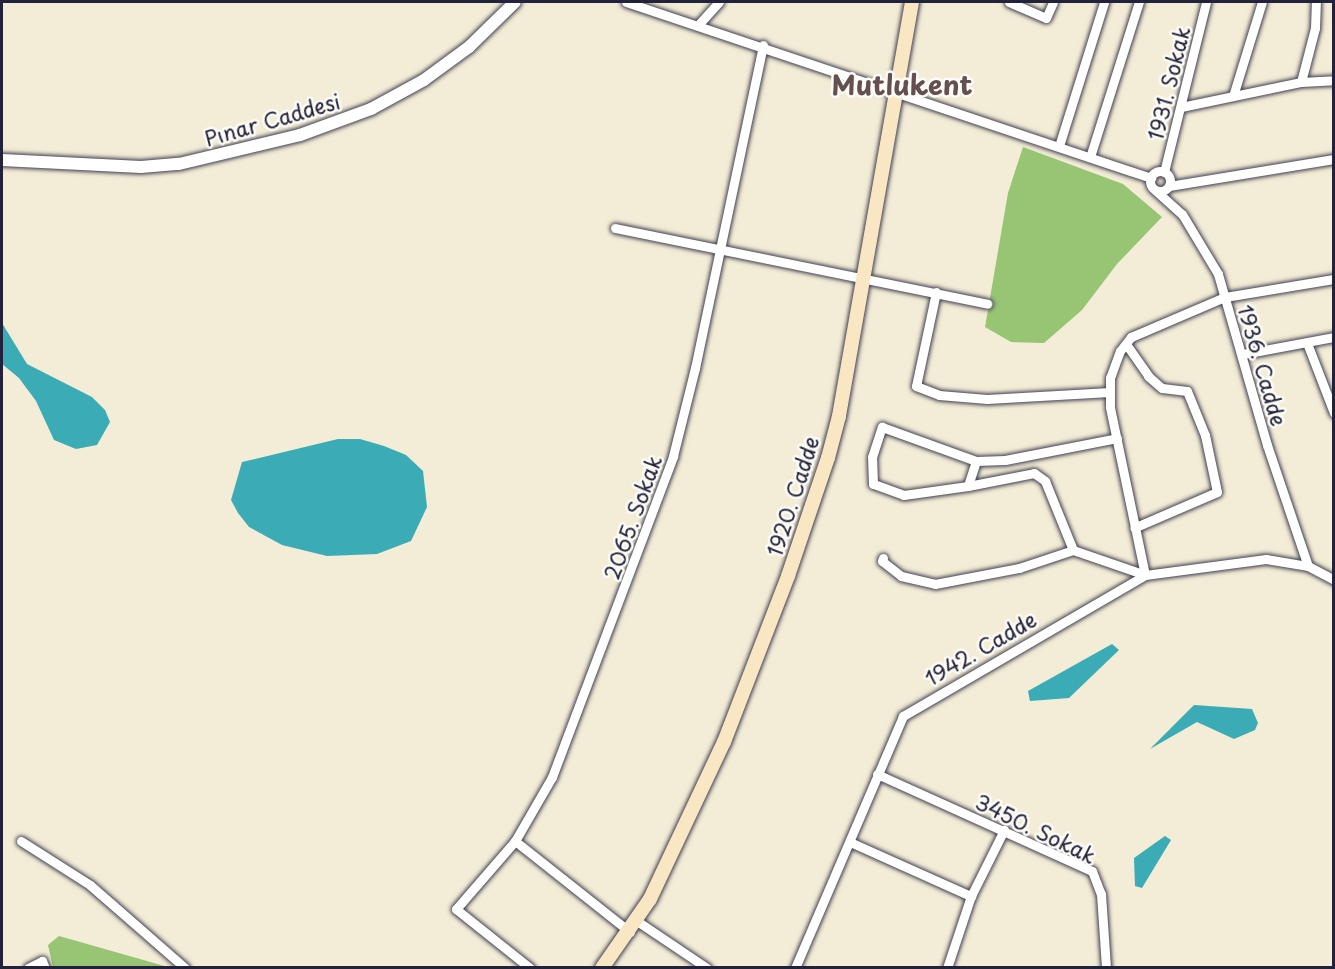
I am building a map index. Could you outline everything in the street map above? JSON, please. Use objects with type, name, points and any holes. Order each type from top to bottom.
[{"type":"main road","name":"1920. Cadde","points":[[602,968],[634,927],[724,742],[804,529],[839,416],[894,89],[912,2]]},
{"type":"street","name":"Pınar Caddesi","points":[[2,160],[119,166],[179,164],[300,135],[371,109],[424,81],[469,47],[514,2]]},
{"type":"street","points":[[626,2],[763,45],[1151,178],[1164,172],[1170,180],[1168,186]]},
{"type":"street","points":[[699,24],[718,2]]},
{"type":"street","points":[[1009,2],[1046,18],[1053,2]]},
{"type":"street","points":[[1059,146],[1104,2]]},
{"type":"street","points":[[1090,157],[1139,2]]},
{"type":"street","name":"1931. Sokak","points":[[1164,172],[1206,2]]},
{"type":"street","points":[[1233,96],[1262,2]]},
{"type":"street","points":[[1301,82],[1315,28],[1316,2]]},
{"type":"street","name":"2065. Sokak","points":[[530,968],[456,909],[515,841],[552,777],[661,494],[684,417],[763,45]]},
{"type":"street","points":[[1181,107],[1301,82],[1334,80]]},
{"type":"street","points":[[1155,190],[1334,159]]},
{"type":"street","name":"1936. Cadde","points":[[1151,178],[1155,190],[1182,214],[1218,274],[1243,354],[1267,445],[1308,566]]},
{"type":"street","points":[[615,228],[862,276],[987,304]]},
{"type":"street","points":[[1145,575],[1134,528],[1110,392],[1110,378],[1126,344],[1131,337],[1225,297],[1334,279]]},
{"type":"street","points":[[936,292],[916,386],[939,395],[987,399],[1110,392]]},
{"type":"street","points":[[1243,354],[1334,338]]},
{"type":"street","points":[[1307,343],[1334,413]]},
{"type":"street","points":[[1126,344],[1148,376],[1162,388],[1187,391],[1205,435],[1217,492],[1134,528]]},
{"type":"street","points":[[1073,550],[1045,481],[1034,473],[968,486],[904,495],[873,484],[872,457],[882,427],[976,461],[1005,460],[1117,438]]},
{"type":"street","points":[[968,486],[976,461]]},
{"type":"street","points":[[883,558],[882,561],[901,576],[935,584],[1019,568],[1073,550],[1145,575]]},
{"type":"street","name":"1942. Cadde","points":[[795,968],[903,716],[1145,575],[1252,559],[1308,566],[1334,580]]},
{"type":"street","name":"3450. Sokak","points":[[877,774],[1092,871],[1101,894],[1106,968]]},
{"type":"street","points":[[947,968],[971,896],[1004,830]]},
{"type":"street","points":[[21,841],[90,885],[185,968]]},
{"type":"street","points":[[515,841],[634,927],[707,968]]},
{"type":"street","points":[[850,842],[971,896]]},
{"type":"street","points":[[28,968],[42,961],[45,968]]},
{"type":"green space","points":[[1023,147],[1123,184],[1162,217],[1117,264],[1082,310],[1044,343],[1011,342],[985,327],[1008,193]]},
{"type":"green space","points":[[59,936],[168,967],[53,967],[48,945]]},
{"type":"water","points":[[2,323],[27,364],[92,397],[105,410],[110,422],[97,445],[76,449],[54,440],[36,401],[19,378],[2,364]]},
{"type":"water","points":[[338,439],[360,439],[384,446],[406,455],[423,471],[427,507],[411,541],[377,554],[327,556],[282,545],[249,527],[238,513],[231,500],[242,462]]},
{"type":"water","points":[[1112,644],[1119,650],[1069,698],[1030,701],[1028,691]]},
{"type":"water","points":[[1194,705],[1252,709],[1258,723],[1255,730],[1234,739],[1197,722],[1150,749]]},
{"type":"water","points":[[1165,836],[1171,840],[1142,888],[1135,886],[1134,858]]},
{"type":"district","name":"Mutlukent","points":[[902,84]]}]
